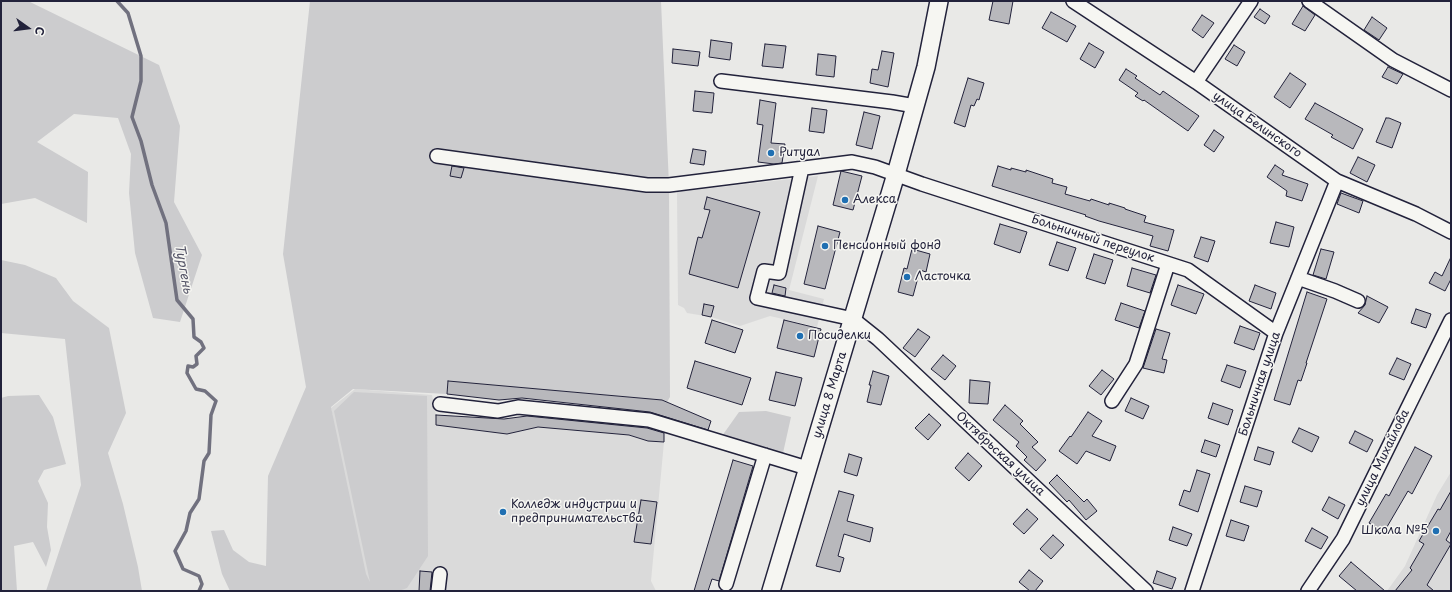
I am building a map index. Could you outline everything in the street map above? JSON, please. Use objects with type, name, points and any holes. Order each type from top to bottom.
[{"type":"main road","name":"улица 8 Марта","points":[[771,591],[896,174],[926,67],[939,1]]},
{"type":"street","name":"улица Белинского","points":[[1073,1],[1196,82],[1338,180],[1416,214],[1451,232]]},
{"type":"street","points":[[1196,82],[1251,1]]},
{"type":"street","points":[[1309,1],[1393,60],[1451,90]]},
{"type":"street","points":[[721,81],[915,106]]},
{"type":"street","name":"Больничный переулок","points":[[437,156],[647,185],[668,185],[852,162],[875,167],[1188,270],[1276,333]]},
{"type":"street","points":[[802,168],[779,273],[764,270],[757,298],[853,319]]},
{"type":"street","name":"Больничная улица","points":[[1192,591],[1276,333],[1338,180]]},
{"type":"street","points":[[1112,401],[1136,364],[1168,264]]},
{"type":"street","points":[[1298,278],[1358,301]]},
{"type":"street","name":"Октябрьская улица","points":[[853,319],[878,339],[1143,590]]},
{"type":"street","name":"улица Михайлова","points":[[1308,591],[1343,539],[1451,320]]},
{"type":"street","points":[[440,404],[498,411],[518,407],[649,420],[807,468]]},
{"type":"street","points":[[726,584],[765,455]]},
{"type":"street","points":[[438,591],[440,574]]},
{"type":"shaded area","points":[[1,1],[28,1],[159,65],[180,126],[174,202],[202,255],[180,322],[153,318],[135,253],[129,193],[131,154],[118,118],[74,114],[37,142],[88,172],[87,223],[35,198],[1,204]]},
{"type":"shaded area","points":[[310,1],[661,1],[669,185],[670,397],[667,402],[662,400],[448,381],[447,394],[353,389],[331,407],[366,574],[370,582],[334,411],[354,392],[427,396],[428,556],[407,588],[399,591],[230,591],[222,574],[211,531],[224,530],[233,550],[249,562],[266,566],[268,476],[306,387],[283,254]]},
{"type":"shaded area","points":[[818,176],[789,290],[824,299],[817,327],[770,316],[740,326],[711,317],[687,313],[684,308],[678,305],[677,192]]},
{"type":"shaded area","points":[[1,260],[25,265],[56,278],[73,301],[109,328],[126,413],[108,453],[123,504],[138,567],[142,591],[46,591],[81,485],[65,339],[1,333]]},
{"type":"shaded area","name":"Колледж индустрии и предпринимательства","points":[[355,389],[432,395],[436,415],[436,425],[507,434],[538,427],[629,435],[648,441],[664,442],[651,581],[656,591],[363,591],[331,408]]},
{"type":"shaded area","points":[[39,395],[53,417],[66,464],[44,470],[38,481],[48,503],[47,527],[51,550],[46,567],[33,542],[14,546],[17,591],[1,591],[1,398],[8,396]]},
{"type":"shaded area","points":[[766,411],[791,417],[783,453],[746,446],[722,436],[739,412]]},
{"type":"shaded area","name":"Школа №5","points":[[1451,472],[1451,591],[1387,591],[1405,566],[1437,495]]},
{"type":"building","points":[[993,1],[1013,1],[1009,24],[989,20]]},
{"type":"building","points":[[1303,6],[1315,15],[1305,31],[1292,24]]},
{"type":"building","points":[[1260,9],[1270,16],[1265,24],[1254,17]]},
{"type":"building","points":[[1051,12],[1076,26],[1067,42],[1042,28]]},
{"type":"building","points":[[1202,15],[1214,23],[1203,38],[1192,30]]},
{"type":"building","points":[[1372,17],[1387,28],[1379,40],[1364,30]]},
{"type":"building","points":[[711,40],[732,43],[730,60],[709,57]]},
{"type":"building","points":[[1089,43],[1104,52],[1095,68],[1080,59]]},
{"type":"building","points":[[765,44],[786,46],[783,68],[762,66]]},
{"type":"building","points":[[1234,45],[1245,52],[1237,66],[1225,59]]},
{"type":"building","points":[[673,49],[700,52],[698,66],[672,63]]},
{"type":"building","points":[[882,51],[894,53],[888,87],[870,83],[872,69],[878,70]]},
{"type":"building","points":[[818,54],[836,56],[834,77],[816,75]]},
{"type":"building","points":[[1388,67],[1403,74],[1397,84],[1382,77]]},
{"type":"building","points":[[1126,69],[1137,76],[1135,78],[1160,95],[1163,91],[1199,116],[1188,131],[1144,100],[1143,101],[1135,96],[1138,93],[1119,80]]},
{"type":"building","points":[[1290,73],[1306,84],[1290,108],[1274,97]]},
{"type":"building","points":[[968,78],[984,83],[979,100],[977,99],[974,106],[971,105],[965,127],[954,123]]},
{"type":"building","points":[[695,91],[714,93],[712,113],[693,111]]},
{"type":"building","points":[[760,100],[776,103],[771,143],[785,144],[782,163],[774,164],[758,162],[763,125],[757,124]]},
{"type":"building","points":[[1315,103],[1363,129],[1353,149],[1331,137],[1333,135],[1305,119]]},
{"type":"building","points":[[812,108],[827,110],[824,133],[809,131]]},
{"type":"building","points":[[864,112],[880,116],[872,149],[856,145]]},
{"type":"building","points":[[1386,118],[1401,123],[1392,148],[1376,142]]},
{"type":"building","points":[[1214,130],[1224,137],[1214,152],[1204,145]]},
{"type":"building","points":[[693,149],[706,151],[704,165],[690,163]]},
{"type":"building","points":[[1358,157],[1375,165],[1367,182],[1350,173]]},
{"type":"building","points":[[1275,165],[1284,171],[1282,175],[1308,184],[1302,201],[1286,196],[1287,191],[1267,177]]},
{"type":"building","points":[[452,166],[464,168],[461,178],[450,176]]},
{"type":"building","points":[[998,166],[1011,170],[1011,168],[1026,172],[1026,170],[1053,179],[1052,183],[1067,187],[1065,194],[1090,201],[1091,199],[1109,205],[1109,203],[1125,208],[1146,216],[1144,222],[1174,230],[1168,251],[1150,246],[1153,236],[1099,221],[1085,216],[1086,215],[992,186]]},
{"type":"building","points":[[841,171],[862,176],[853,210],[833,205]]},
{"type":"building","points":[[1341,193],[1363,201],[1359,213],[1337,204]]},
{"type":"building","points":[[707,197],[760,212],[738,288],[689,274],[698,237],[702,238],[710,210],[704,209]]},
{"type":"building","points":[[1276,222],[1294,227],[1289,247],[1270,243]]},
{"type":"building","points":[[1000,224],[1027,232],[1020,253],[994,244]]},
{"type":"building","name":"Пенсионный фонд","points":[[818,226],[840,232],[825,289],[804,284]]},
{"type":"building","points":[[1201,237],[1215,241],[1208,262],[1194,257]]},
{"type":"building","points":[[1057,242],[1076,248],[1068,271],[1049,265]]},
{"type":"building","points":[[912,249],[930,254],[926,272],[920,270],[913,296],[898,292],[904,268],[907,269]]},
{"type":"building","points":[[1321,249],[1334,252],[1326,279],[1313,275]]},
{"type":"building","points":[[1094,254],[1113,260],[1105,284],[1086,278]]},
{"type":"building","points":[[1451,257],[1451,279],[1445,291],[1429,283],[1435,272],[1442,276]]},
{"type":"building","points":[[1132,268],[1156,275],[1150,293],[1127,286]]},
{"type":"building","points":[[774,285],[786,288],[785,296],[772,293]]},
{"type":"building","points":[[1178,285],[1204,294],[1196,314],[1171,305]]},
{"type":"building","points":[[1255,285],[1276,293],[1271,309],[1249,301]]},
{"type":"building","points":[[1307,292],[1327,299],[1301,381],[1298,380],[1290,405],[1274,400]]},
{"type":"building","points":[[1367,296],[1388,307],[1379,323],[1358,313],[1365,305]]},
{"type":"building","points":[[1121,303],[1145,311],[1139,328],[1115,320]]},
{"type":"building","points":[[704,304],[714,306],[711,317],[702,315]]},
{"type":"building","points":[[1416,309],[1431,314],[1426,328],[1411,323]]},
{"type":"building","points":[[712,320],[743,330],[735,353],[705,343]]},
{"type":"building","name":"Посиделки","points":[[784,320],[821,329],[814,357],[777,348]]},
{"type":"building","points":[[1240,326],[1260,333],[1254,350],[1234,343]]},
{"type":"building","points":[[918,329],[930,337],[915,357],[903,348]]},
{"type":"building","points":[[1156,329],[1170,333],[1162,359],[1167,360],[1164,373],[1143,368]]},
{"type":"building","points":[[943,355],[956,366],[945,380],[931,369]]},
{"type":"building","points":[[1397,358],[1411,364],[1404,380],[1389,374]]},
{"type":"building","points":[[695,361],[751,378],[742,405],[687,388]]},
{"type":"building","points":[[1227,365],[1246,371],[1240,388],[1221,381]]},
{"type":"building","points":[[1102,370],[1114,379],[1101,395],[1089,386]]},
{"type":"building","points":[[873,371],[889,376],[881,405],[867,402],[871,385],[869,385]]},
{"type":"building","points":[[776,372],[802,378],[795,406],[769,400]]},
{"type":"building","points":[[970,380],[990,382],[988,404],[969,403]]},
{"type":"building","points":[[448,381],[662,400],[711,421],[708,430],[650,412],[522,398],[499,400],[447,394]]},
{"type":"building","points":[[1131,398],[1149,406],[1143,419],[1125,411]]},
{"type":"building","points":[[1213,403],[1233,410],[1228,425],[1208,418]]},
{"type":"building","points":[[1005,405],[1023,421],[1020,424],[1038,442],[1032,447],[1046,460],[1036,471],[1024,460],[1027,457],[1016,446],[1019,442],[993,420]]},
{"type":"building","points":[[1088,412],[1102,421],[1092,436],[1116,446],[1110,461],[1086,451],[1077,464],[1059,451],[1070,436],[1071,437]]},
{"type":"building","points":[[929,414],[941,425],[928,440],[915,428]]},
{"type":"building","points":[[436,415],[504,419],[527,416],[647,428],[664,433],[664,442],[648,441],[629,435],[538,427],[507,434],[436,425]]},
{"type":"building","points":[[1299,428],[1319,437],[1312,452],[1292,442]]},
{"type":"building","points":[[1355,431],[1373,440],[1367,452],[1349,443]]},
{"type":"building","points":[[1205,440],[1220,445],[1216,457],[1201,452]]},
{"type":"building","points":[[1258,447],[1274,452],[1270,465],[1254,460]]},
{"type":"building","points":[[1415,447],[1432,456],[1412,494],[1408,491],[1384,532],[1369,523],[1386,494],[1389,496]]},
{"type":"building","points":[[968,453],[982,466],[969,481],[955,468]]},
{"type":"building","points":[[849,454],[862,458],[857,476],[844,472]]},
{"type":"building","points":[[733,460],[753,466],[719,581],[712,579],[708,591],[694,591]]},
{"type":"building","points":[[1197,470],[1210,474],[1198,512],[1179,505],[1184,490],[1190,492]]},
{"type":"building","points":[[1057,475],[1084,502],[1087,499],[1097,511],[1086,520],[1069,500],[1067,502],[1049,483]]},
{"type":"building","points":[[1245,486],[1262,491],[1257,507],[1240,502]]},
{"type":"building","points":[[839,491],[854,495],[847,521],[873,528],[870,542],[844,534],[838,556],[844,558],[840,572],[816,566]]},
{"type":"building","points":[[1451,491],[1451,531],[1446,540],[1451,544],[1427,585],[1434,591],[1395,591],[1412,570],[1410,568],[1424,544],[1419,541],[1438,509],[1440,510]]},
{"type":"building","points":[[1329,497],[1345,505],[1338,519],[1322,510]]},
{"type":"building","points":[[641,500],[657,502],[651,544],[634,542]]},
{"type":"building","points":[[1027,509],[1038,519],[1024,534],[1013,524]]},
{"type":"building","points":[[1231,520],[1249,526],[1244,541],[1226,536]]},
{"type":"building","points":[[1173,527],[1192,534],[1187,546],[1169,540]]},
{"type":"building","points":[[1312,528],[1328,537],[1321,549],[1305,541]]},
{"type":"building","points":[[1053,535],[1064,545],[1051,559],[1040,549]]},
{"type":"building","points":[[1351,562],[1385,591],[1357,591],[1339,576]]},
{"type":"building","points":[[1029,570],[1043,581],[1035,591],[1030,591],[1019,582]]},
{"type":"building","points":[[420,571],[432,572],[430,591],[419,591]]},
{"type":"building","points":[[1157,571],[1176,578],[1172,589],[1153,583]]},
{"type":"waterway","name":"Тургень","points":[[117,1],[128,13],[141,56],[141,81],[132,117],[141,141],[152,185],[166,223],[177,300],[193,319],[194,337],[201,342],[204,348],[196,356],[197,364],[193,367],[188,366],[187,373],[196,389],[205,391],[216,401],[211,415],[209,453],[204,461],[199,499],[190,513],[186,531],[175,551],[183,569],[199,576],[202,584],[199,591]]},
{"type":"place","name":"Ритуал","points":[[771,153]]},
{"type":"place","name":"Алекса","points":[[845,200]]},
{"type":"place","name":"Пенсионный фонд","points":[[825,246]]},
{"type":"place","name":"Ласточка","points":[[907,277]]},
{"type":"place","name":"Посиделки","points":[[800,336]]},
{"type":"place","name":"Колледж индустрии и предпринимательства","points":[[503,512]]},
{"type":"place","name":"Школа №5","points":[[1436,531]]}]
